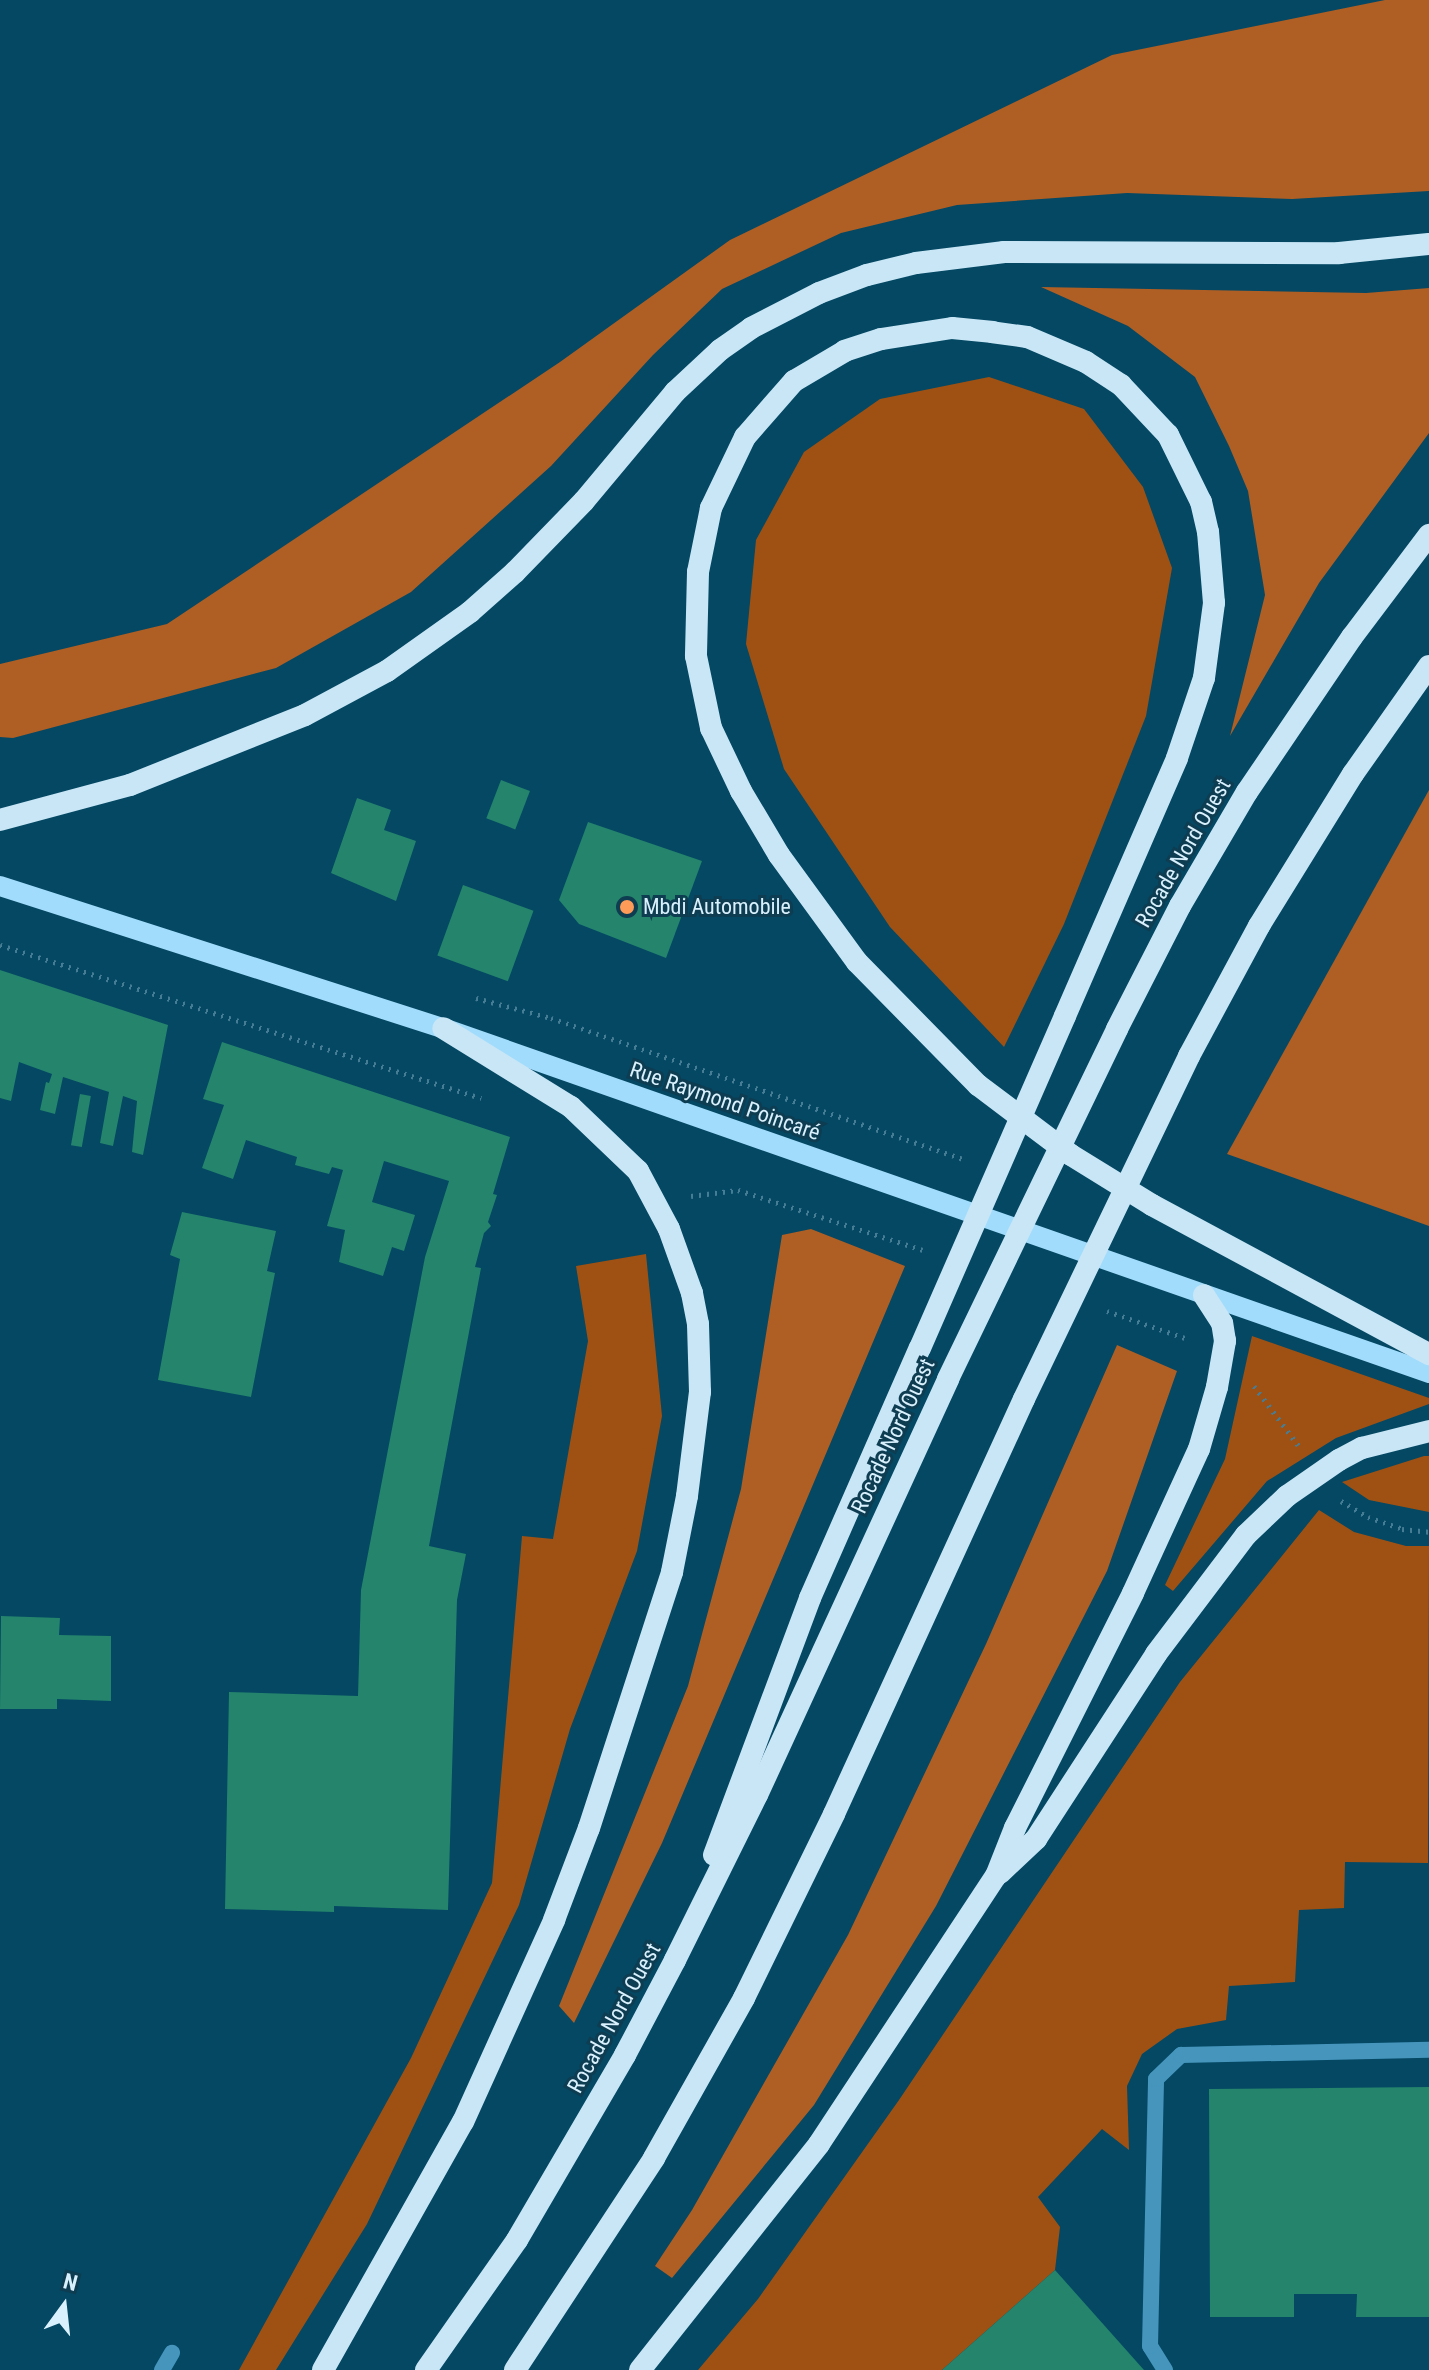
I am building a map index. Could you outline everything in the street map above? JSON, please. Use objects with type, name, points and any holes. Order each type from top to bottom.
[{"type":"highway","points":[[0,820],[130,785],[305,715],[387,671],[470,612],[515,572],[584,501],[675,392],[720,350],[751,328],[819,293],[867,275],[916,263],[1004,252],[1339,253],[1429,244]]},
{"type":"highway","points":[[675,1960],[810,1598],[920,1348],[1065,1016],[1177,758],[1204,678],[1214,603],[1210,544],[1201,502],[1168,435],[1121,385],[1076,357],[1027,337],[952,328],[881,339],[845,351],[794,381],[745,437],[711,508],[698,572],[696,656],[711,728],[741,791],[779,855],[857,962],[978,1085],[1071,1155],[1152,1205],[1429,1354]]},
{"type":"highway","name":"Rocade Nord Ouest","points":[[426,2370],[517,2240],[625,2055],[675,1960],[757,1795],[948,1379],[1180,906],[1247,792],[1352,637],[1429,535]]},
{"type":"highway","points":[[515,2370],[654,2158],[744,1998],[828,1827],[1024,1399],[1189,1056],[1259,926],[1353,774],[1429,666]]},
{"type":"highway","points":[[323,2370],[463,2122],[554,1920],[604,1784],[672,1572],[696,1436],[700,1356],[692,1293],[669,1229],[638,1171],[620,1150],[571,1107],[443,1028]]},
{"type":"highway","points":[[640,2370],[827,2133],[996,1876],[1015,1828],[1180,1494],[1211,1412],[1224,1358],[1222,1323],[1204,1295]]},
{"type":"highway","points":[[996,1876],[1036,1839],[1156,1654],[1220,1567],[1269,1513],[1318,1473],[1362,1448],[1429,1431]]},
{"type":"main road","name":"Rue Raymond Poincaré","points":[[0,886],[443,1028],[1429,1373]]},
{"type":"street","points":[[1165,2370],[1150,2346],[1156,2079],[1181,2055],[1429,2050]]},
{"type":"street","points":[[162,2370],[172,2353]]},
{"type":"path","points":[[0,945],[487,1100]]},
{"type":"path","points":[[656,1205],[716,1190],[738,1190],[929,1252]]},
{"type":"path","points":[[1105,1311],[1195,1341],[1224,1358],[1270,1404],[1339,1499],[1368,1517],[1402,1529],[1429,1532]]},
{"type":"shaded area","points":[[1385,0],[1429,0],[1429,191],[1292,199],[1127,193],[957,205],[841,233],[722,289],[653,355],[551,466],[411,592],[276,668],[13,738],[0,737],[0,664],[167,624],[560,362],[730,240],[1112,55]]},
{"type":"shaded area","points":[[1041,287],[1366,293],[1429,288],[1429,433],[1319,583],[1230,736],[1265,595],[1248,491],[1195,377],[1128,326]]},
{"type":"shaded area","points":[[989,377],[1084,409],[1143,487],[1172,568],[1146,716],[1064,924],[1004,1047],[890,927],[784,769],[746,644],[756,540],[804,452],[880,399]]},
{"type":"shaded area","points":[[1429,790],[1429,1226],[1227,1154]]},
{"type":"shaded area","points":[[811,1229],[905,1266],[662,1843],[574,2023],[559,2006],[688,1686],[741,1489],[782,1235]]},
{"type":"shaded area","points":[[646,1254],[662,1416],[637,1551],[570,1729],[519,1905],[367,2224],[276,2370],[239,2370],[411,2058],[492,1883],[522,1536],[553,1539],[588,1341],[576,1266]]},
{"type":"shaded area","points":[[1252,1336],[1429,1398],[1429,1404],[1336,1438],[1267,1481],[1173,1591],[1165,1585],[1225,1459]]},
{"type":"shaded area","points":[[1117,1345],[1177,1371],[1107,1571],[936,1906],[814,2105],[672,2278],[655,2266],[692,2210],[848,1935],[986,1644]]},
{"type":"shaded area","points":[[1429,1456],[1429,1512],[1369,1500],[1342,1482]]},
{"type":"shaded area","points":[[1319,1510],[1354,1532],[1406,1546],[1429,1546],[1428,1863],[1345,1862],[1344,1908],[1299,1910],[1295,1982],[1229,1986],[1226,2020],[1177,2029],[1142,2054],[1127,2086],[1129,2150],[1102,2129],[1038,2197],[1060,2227],[1055,2270],[942,2370],[698,2370],[758,2299],[899,2100],[1180,1682]]},
{"type":"building","points":[[501,780],[530,791],[515,829],[486,818]]},
{"type":"building","points":[[357,798],[391,810],[384,830],[416,841],[396,901],[331,873]]},
{"type":"building","points":[[588,822],[702,861],[666,958],[579,924],[559,900]]},
{"type":"building","points":[[463,885],[533,911],[508,981],[437,955]]},
{"type":"building","points":[[0,970],[168,1025],[143,1155],[132,1152],[137,1101],[123,1096],[113,1146],[100,1143],[109,1092],[63,1077],[55,1114],[40,1110],[46,1082],[49,1083],[52,1074],[19,1062],[11,1101],[0,1098]]},
{"type":"building","points":[[222,1042],[510,1137],[493,1194],[497,1195],[488,1222],[491,1226],[484,1233],[475,1267],[481,1268],[429,1546],[466,1554],[457,1600],[448,1910],[334,1906],[334,1912],[225,1909],[229,1692],[358,1696],[361,1590],[425,1257],[449,1181],[384,1161],[372,1202],[415,1215],[404,1251],[392,1247],[383,1276],[339,1262],[345,1230],[327,1226],[343,1170],[332,1167],[329,1174],[295,1165],[297,1157],[246,1140],[233,1179],[202,1168],[224,1105],[203,1099]]},
{"type":"building","points":[[80,1094],[91,1096],[82,1147],[71,1145]]},
{"type":"building","points":[[182,1212],[276,1231],[267,1271],[275,1273],[251,1397],[158,1380],[180,1259],[170,1255]]},
{"type":"building","points":[[1,1616],[60,1618],[59,1635],[111,1636],[111,1701],[57,1699],[57,1709],[0,1709]]},
{"type":"building","points":[[1429,2087],[1429,2317],[1356,2317],[1357,2294],[1294,2294],[1294,2317],[1210,2317],[1209,2089]]},
{"type":"building","points":[[1055,2270],[1144,2370],[942,2370]]},
{"type":"place","name":"Mbdi Automobile","points":[[627,907]]}]
